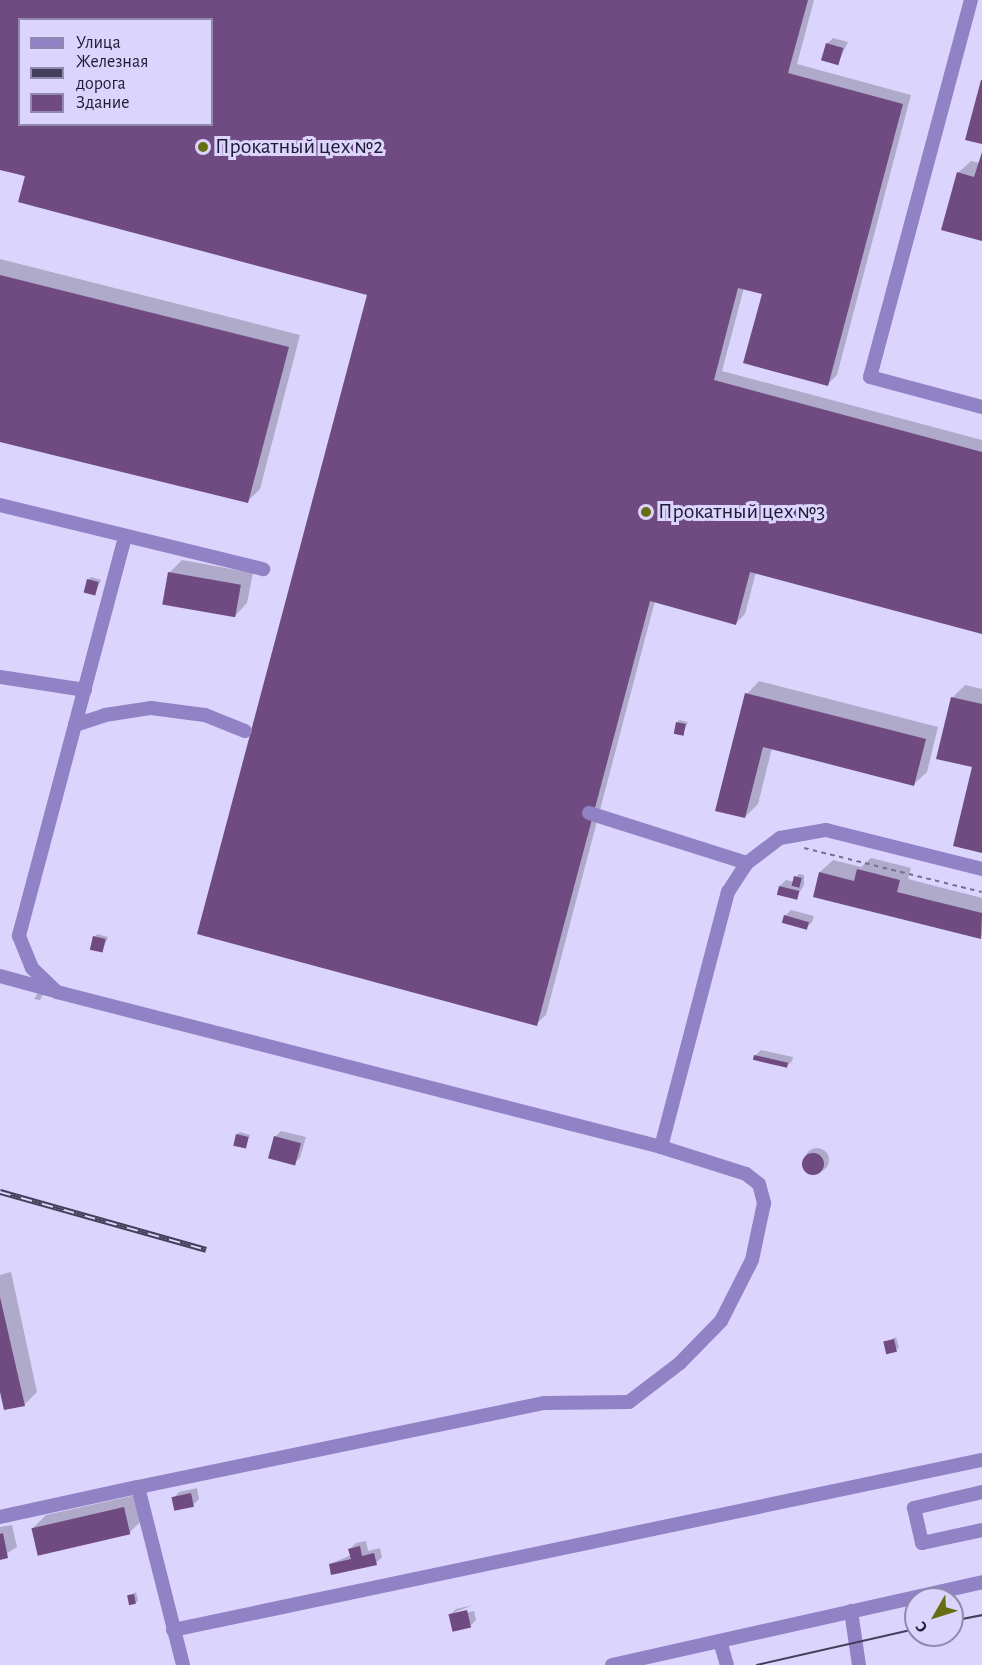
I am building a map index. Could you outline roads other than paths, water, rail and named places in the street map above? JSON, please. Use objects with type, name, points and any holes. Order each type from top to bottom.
[{"type":"street","points":[[971,0],[870,377],[982,407]]},
{"type":"street","points":[[0,505],[263,569]]},
{"type":"street","points":[[57,992],[32,968],[19,936],[125,537]]},
{"type":"street","points":[[0,676],[85,690]]},
{"type":"street","points":[[75,725],[105,715],[151,708],[205,715],[245,731]]},
{"type":"street","points":[[589,813],[747,863]]},
{"type":"street","points":[[661,1147],[728,892],[747,863],[780,838],[826,830],[982,869]]},
{"type":"street","points":[[0,976],[661,1147],[746,1174],[759,1184],[764,1203],[752,1260],[721,1321],[680,1363],[629,1402],[544,1403],[0,1517]]},
{"type":"street","points":[[173,1630],[982,1460]]},
{"type":"street","points":[[138,1487],[183,1665]]},
{"type":"street","points":[[982,1492],[914,1508],[922,1543],[982,1530]]},
{"type":"street","points":[[612,1665],[982,1582]]},
{"type":"street","points":[[851,1611],[859,1665]]},
{"type":"street","points":[[720,1641],[727,1665]]},
{"type":"tram line","points":[[964,1619],[982,1615]]},
{"type":"tram line","points":[[757,1665],[904,1632]]},
{"type":"railway","points":[[0,1192],[206,1250]]},
{"type":"place","name":"Прокатный цех №2","points":[[203,147]]},
{"type":"place","name":"Прокатный цех №3","points":[[646,512]]}]
